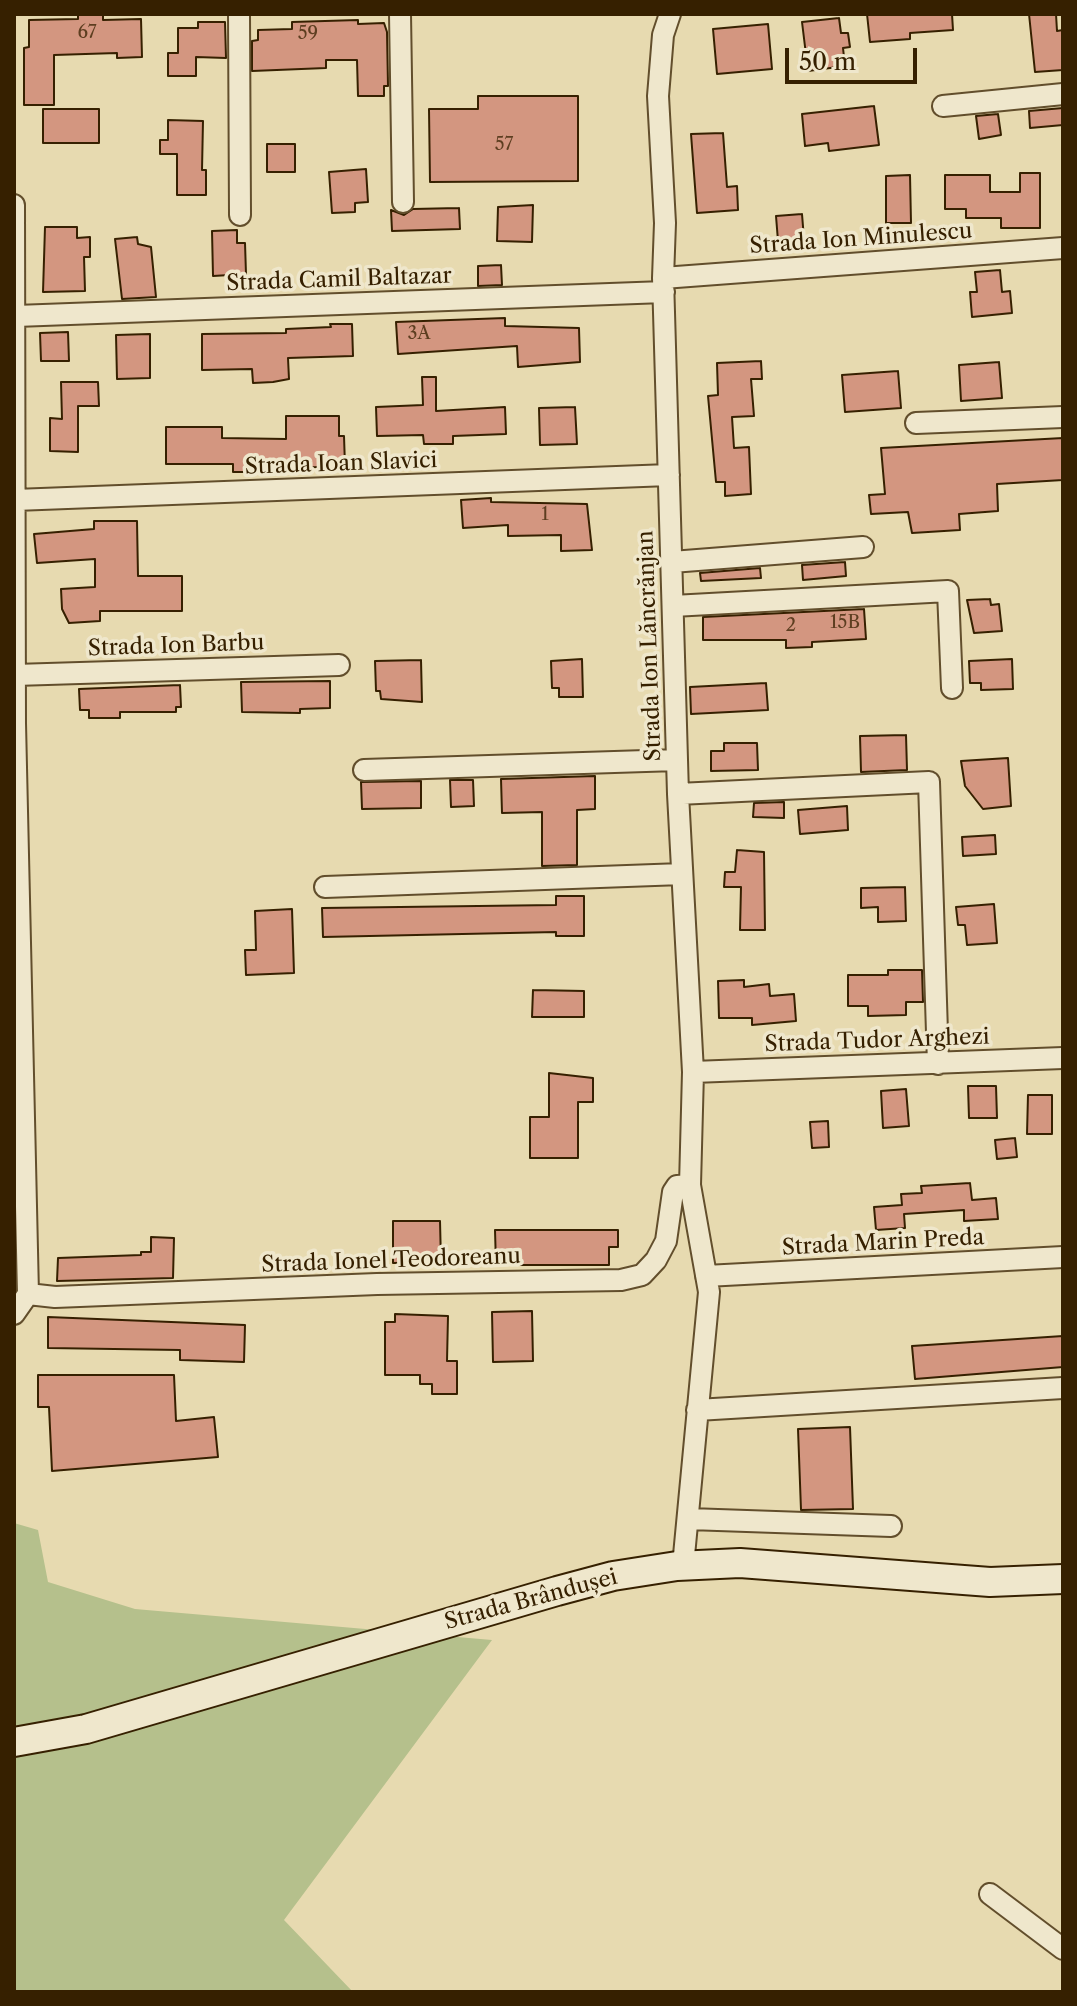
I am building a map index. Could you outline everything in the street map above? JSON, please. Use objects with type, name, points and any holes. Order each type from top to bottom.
[{"type":"main road","name":"Strada Brândușei","points":[[14,1742],[86,1729],[613,1576],[740,1563],[990,1582],[1063,1579]]},
{"type":"street","points":[[239,14],[240,215]]},
{"type":"street","points":[[400,14],[403,202]]},
{"type":"street","name":"Strada Ion Lăncrănjan","points":[[670,14],[663,35],[658,85],[665,223],[677,760],[693,1072],[690,1185],[706,1276],[708,1315],[697,1410],[689,1566]]},
{"type":"street","points":[[943,106],[1063,94]]},
{"type":"street","points":[[14,205],[14,723],[28,1294],[14,1314]]},
{"type":"street","name":"Strada Ion Minulescu","points":[[664,285],[1063,248]]},
{"type":"street","name":"Strada Camil Baltazar","points":[[16,316],[664,285]]},
{"type":"street","points":[[916,423],[1063,417]]},
{"type":"street","name":"Strada Ioan Slavici","points":[[15,500],[669,475]]},
{"type":"street","points":[[672,562],[863,547]]},
{"type":"street","points":[[673,606],[948,591],[952,688]]},
{"type":"street","name":"Strada Ion Barbu","points":[[15,675],[339,665]]},
{"type":"street","points":[[364,770],[677,760]]},
{"type":"street","points":[[678,794],[929,782],[938,1064]]},
{"type":"street","points":[[325,887],[682,874]]},
{"type":"street","name":"Strada Tudor Arghezi","points":[[693,1072],[1063,1058]]},
{"type":"street","name":"Strada Ionel Teodoreanu","points":[[28,1294],[55,1297],[377,1284],[621,1280],[642,1275],[656,1260],[666,1241],[673,1192],[677,1186],[690,1185]]},
{"type":"street","name":"Strada Marin Preda","points":[[706,1276],[1063,1257]]},
{"type":"street","points":[[697,1410],[1063,1388]]},
{"type":"street","points":[[689,1525],[891,1526]]},
{"type":"street","points":[[990,1894],[1063,1949]]},
{"type":"green space","points":[[14,1523],[38,1530],[48,1582],[135,1609],[492,1640],[284,1920],[353,1992],[14,1992]]},
{"type":"building","points":[[78,14],[103,14],[103,20],[141,19],[142,57],[117,58],[117,53],[54,55],[54,105],[24,105],[24,48],[29,47],[29,20],[78,19]]},
{"type":"building","points":[[867,14],[952,14],[953,30],[910,33],[910,39],[870,42]]},
{"type":"building","points":[[1029,14],[1056,14],[1057,31],[1063,30],[1063,70],[1035,72]]},
{"type":"building","points":[[839,18],[841,33],[848,33],[850,47],[843,48],[845,66],[808,71],[802,22]]},
{"type":"building","points":[[358,20],[358,24],[384,23],[387,32],[388,86],[384,86],[384,96],[358,96],[357,60],[326,60],[326,68],[252,71],[252,41],[258,40],[258,30],[292,29],[292,22]]},
{"type":"building","points":[[198,22],[225,22],[226,58],[196,57],[196,76],[168,76],[168,53],[178,53],[178,28],[198,28]]},
{"type":"building","points":[[768,24],[772,69],[717,74],[713,29]]},
{"type":"building","points":[[478,96],[578,96],[578,181],[430,182],[429,109],[478,109]]},
{"type":"building","points":[[874,106],[879,145],[829,151],[828,143],[805,146],[802,114]]},
{"type":"building","points":[[1063,108],[1063,125],[1030,128],[1029,111]]},
{"type":"building","points":[[43,109],[99,109],[99,143],[43,143]]},
{"type":"building","points":[[998,114],[1001,135],[979,139],[976,116]]},
{"type":"building","points":[[168,120],[203,121],[202,170],[206,170],[206,195],[177,195],[177,154],[160,154],[160,140],[168,140]]},
{"type":"building","points":[[723,133],[727,187],[737,186],[738,210],[697,213],[691,134]]},
{"type":"building","points":[[267,144],[295,144],[295,172],[267,172]]},
{"type":"building","points":[[366,169],[368,202],[355,203],[355,212],[332,213],[329,172]]},
{"type":"building","points":[[1020,173],[1040,173],[1040,228],[1001,228],[1001,218],[966,218],[966,209],[945,209],[945,175],[990,175],[990,192],[1020,192]]},
{"type":"building","points":[[910,175],[911,223],[886,223],[886,176]]},
{"type":"building","points":[[533,205],[532,242],[497,241],[498,207]]},
{"type":"building","points":[[459,208],[460,229],[392,231],[391,210],[404,215],[413,209]]},
{"type":"building","points":[[802,214],[804,239],[778,241],[776,216]]},
{"type":"building","points":[[45,227],[77,227],[77,238],[90,237],[90,257],[84,257],[85,291],[43,292]]},
{"type":"building","points":[[237,230],[237,243],[245,243],[246,274],[213,276],[212,231]]},
{"type":"building","points":[[137,237],[138,244],[151,247],[156,297],[122,299],[115,239]]},
{"type":"building","points":[[501,265],[502,285],[478,286],[478,266]]},
{"type":"building","points":[[1000,270],[1002,292],[1010,291],[1012,313],[972,317],[970,292],[977,292],[975,272]]},
{"type":"building","points":[[505,318],[505,326],[579,328],[580,362],[518,367],[517,346],[398,354],[396,322]]},
{"type":"building","points":[[330,324],[352,324],[353,356],[288,358],[289,379],[273,382],[253,383],[252,369],[202,370],[202,334],[286,333],[286,329],[331,327]]},
{"type":"building","points":[[68,332],[69,361],[41,361],[40,333]]},
{"type":"building","points":[[150,334],[150,378],[117,379],[116,335]]},
{"type":"building","points":[[761,361],[762,379],[751,379],[754,416],[732,417],[734,448],[749,447],[751,494],[725,496],[725,482],[716,482],[708,396],[718,395],[717,363]]},
{"type":"building","points":[[999,362],[1002,398],[961,401],[959,365]]},
{"type":"building","points":[[898,371],[901,408],[845,412],[842,375]]},
{"type":"building","points":[[422,377],[436,377],[436,411],[505,407],[506,434],[453,436],[453,444],[424,444],[423,435],[377,436],[376,407],[423,405]]},
{"type":"building","points":[[61,382],[98,382],[99,406],[78,406],[78,452],[50,451],[50,418],[62,419]]},
{"type":"building","points":[[575,407],[577,444],[540,445],[539,408]]},
{"type":"building","points":[[286,416],[339,416],[339,436],[344,436],[345,466],[233,472],[233,464],[166,464],[166,427],[222,427],[222,438],[286,439]]},
{"type":"building","points":[[1063,438],[1063,480],[997,484],[998,511],[959,514],[960,530],[912,533],[908,512],[871,514],[869,495],[885,494],[881,448]]},
{"type":"building","points":[[491,498],[491,502],[587,504],[592,550],[561,551],[561,535],[508,536],[508,525],[463,528],[461,500]]},
{"type":"building","points":[[94,521],[137,521],[138,576],[182,576],[182,611],[100,611],[100,621],[69,623],[62,609],[61,589],[95,587],[95,559],[37,563],[34,534],[94,529]]},
{"type":"building","points":[[845,562],[846,576],[803,580],[802,565]]},
{"type":"building","points":[[760,568],[761,578],[701,581],[700,573]]},
{"type":"building","points":[[990,599],[991,605],[999,604],[1002,631],[974,633],[967,600]]},
{"type":"building","points":[[864,609],[866,639],[812,642],[812,647],[786,648],[786,640],[703,640],[703,617]]},
{"type":"building","points":[[582,659],[583,697],[559,697],[559,688],[552,688],[551,661]]},
{"type":"building","points":[[1012,659],[1013,689],[981,690],[981,683],[970,683],[969,661]]},
{"type":"building","points":[[421,660],[422,702],[381,699],[380,691],[376,691],[375,661]]},
{"type":"building","points":[[330,681],[330,708],[300,709],[300,713],[242,712],[241,682]]},
{"type":"building","points":[[766,683],[768,710],[691,714],[690,687]]},
{"type":"building","points":[[180,685],[181,707],[176,707],[176,712],[120,712],[120,718],[89,718],[89,710],[80,710],[79,689]]},
{"type":"building","points":[[906,735],[907,770],[861,772],[860,736]]},
{"type":"building","points":[[724,743],[757,743],[758,770],[711,771],[711,751],[724,751]]},
{"type":"building","points":[[1008,758],[1011,806],[983,809],[965,786],[961,761]]},
{"type":"building","points":[[595,776],[595,809],[577,810],[577,865],[542,866],[542,812],[502,813],[501,779]]},
{"type":"building","points":[[450,780],[473,780],[474,806],[451,807]]},
{"type":"building","points":[[421,781],[421,808],[362,809],[361,782]]},
{"type":"building","points":[[784,802],[784,818],[753,817],[754,803]]},
{"type":"building","points":[[847,806],[848,830],[800,834],[798,810]]},
{"type":"building","points":[[995,835],[996,854],[963,856],[962,837]]},
{"type":"building","points":[[737,850],[764,852],[765,930],[740,930],[741,887],[724,887],[725,872],[735,872]]},
{"type":"building","points":[[905,887],[906,921],[878,922],[878,907],[861,908],[861,888]]},
{"type":"building","points":[[556,896],[584,896],[584,936],[556,936],[556,932],[323,937],[322,908],[556,905]]},
{"type":"building","points":[[994,904],[997,943],[967,945],[965,925],[958,925],[956,907]]},
{"type":"building","points":[[292,909],[294,973],[246,975],[245,950],[256,950],[255,911]]},
{"type":"building","points":[[888,970],[922,970],[923,1002],[906,1002],[906,1015],[868,1016],[868,1006],[848,1006],[848,975],[888,975]]},
{"type":"building","points":[[744,980],[744,987],[769,984],[770,996],[794,994],[796,1021],[752,1025],[752,1018],[719,1018],[718,981]]},
{"type":"building","points":[[533,990],[584,991],[584,1017],[532,1017]]},
{"type":"building","points":[[549,1073],[593,1078],[593,1102],[578,1102],[578,1158],[530,1158],[530,1117],[549,1117]]},
{"type":"building","points":[[968,1086],[996,1086],[997,1118],[969,1118]]},
{"type":"building","points":[[906,1089],[909,1126],[883,1128],[881,1091]]},
{"type":"building","points":[[1028,1095],[1052,1095],[1052,1134],[1027,1134]]},
{"type":"building","points":[[828,1121],[829,1147],[812,1148],[810,1122]]},
{"type":"building","points":[[1015,1138],[1017,1157],[997,1159],[995,1140]]},
{"type":"building","points":[[970,1183],[972,1200],[996,1198],[998,1219],[964,1221],[964,1210],[904,1214],[905,1228],[876,1230],[874,1207],[902,1205],[901,1194],[922,1193],[921,1186]]},
{"type":"building","points":[[393,1221],[440,1221],[441,1262],[393,1263]]},
{"type":"building","points":[[495,1230],[618,1230],[618,1247],[609,1247],[609,1265],[496,1265]]},
{"type":"building","points":[[151,1237],[174,1238],[173,1278],[57,1281],[58,1258],[141,1255],[141,1252],[151,1252]]},
{"type":"building","points":[[532,1311],[533,1361],[493,1362],[492,1312]]},
{"type":"building","points":[[395,1314],[448,1316],[447,1361],[457,1361],[457,1394],[432,1394],[432,1384],[420,1384],[420,1375],[385,1375],[385,1322],[395,1322]]},
{"type":"building","points":[[48,1317],[245,1325],[244,1362],[180,1360],[180,1350],[48,1348]]},
{"type":"building","points":[[1063,1336],[1063,1367],[915,1379],[912,1346]]},
{"type":"building","points":[[38,1375],[174,1375],[176,1421],[214,1417],[218,1457],[52,1471],[49,1407],[38,1407]]},
{"type":"building","points":[[850,1427],[853,1509],[801,1510],[798,1429]]}]
